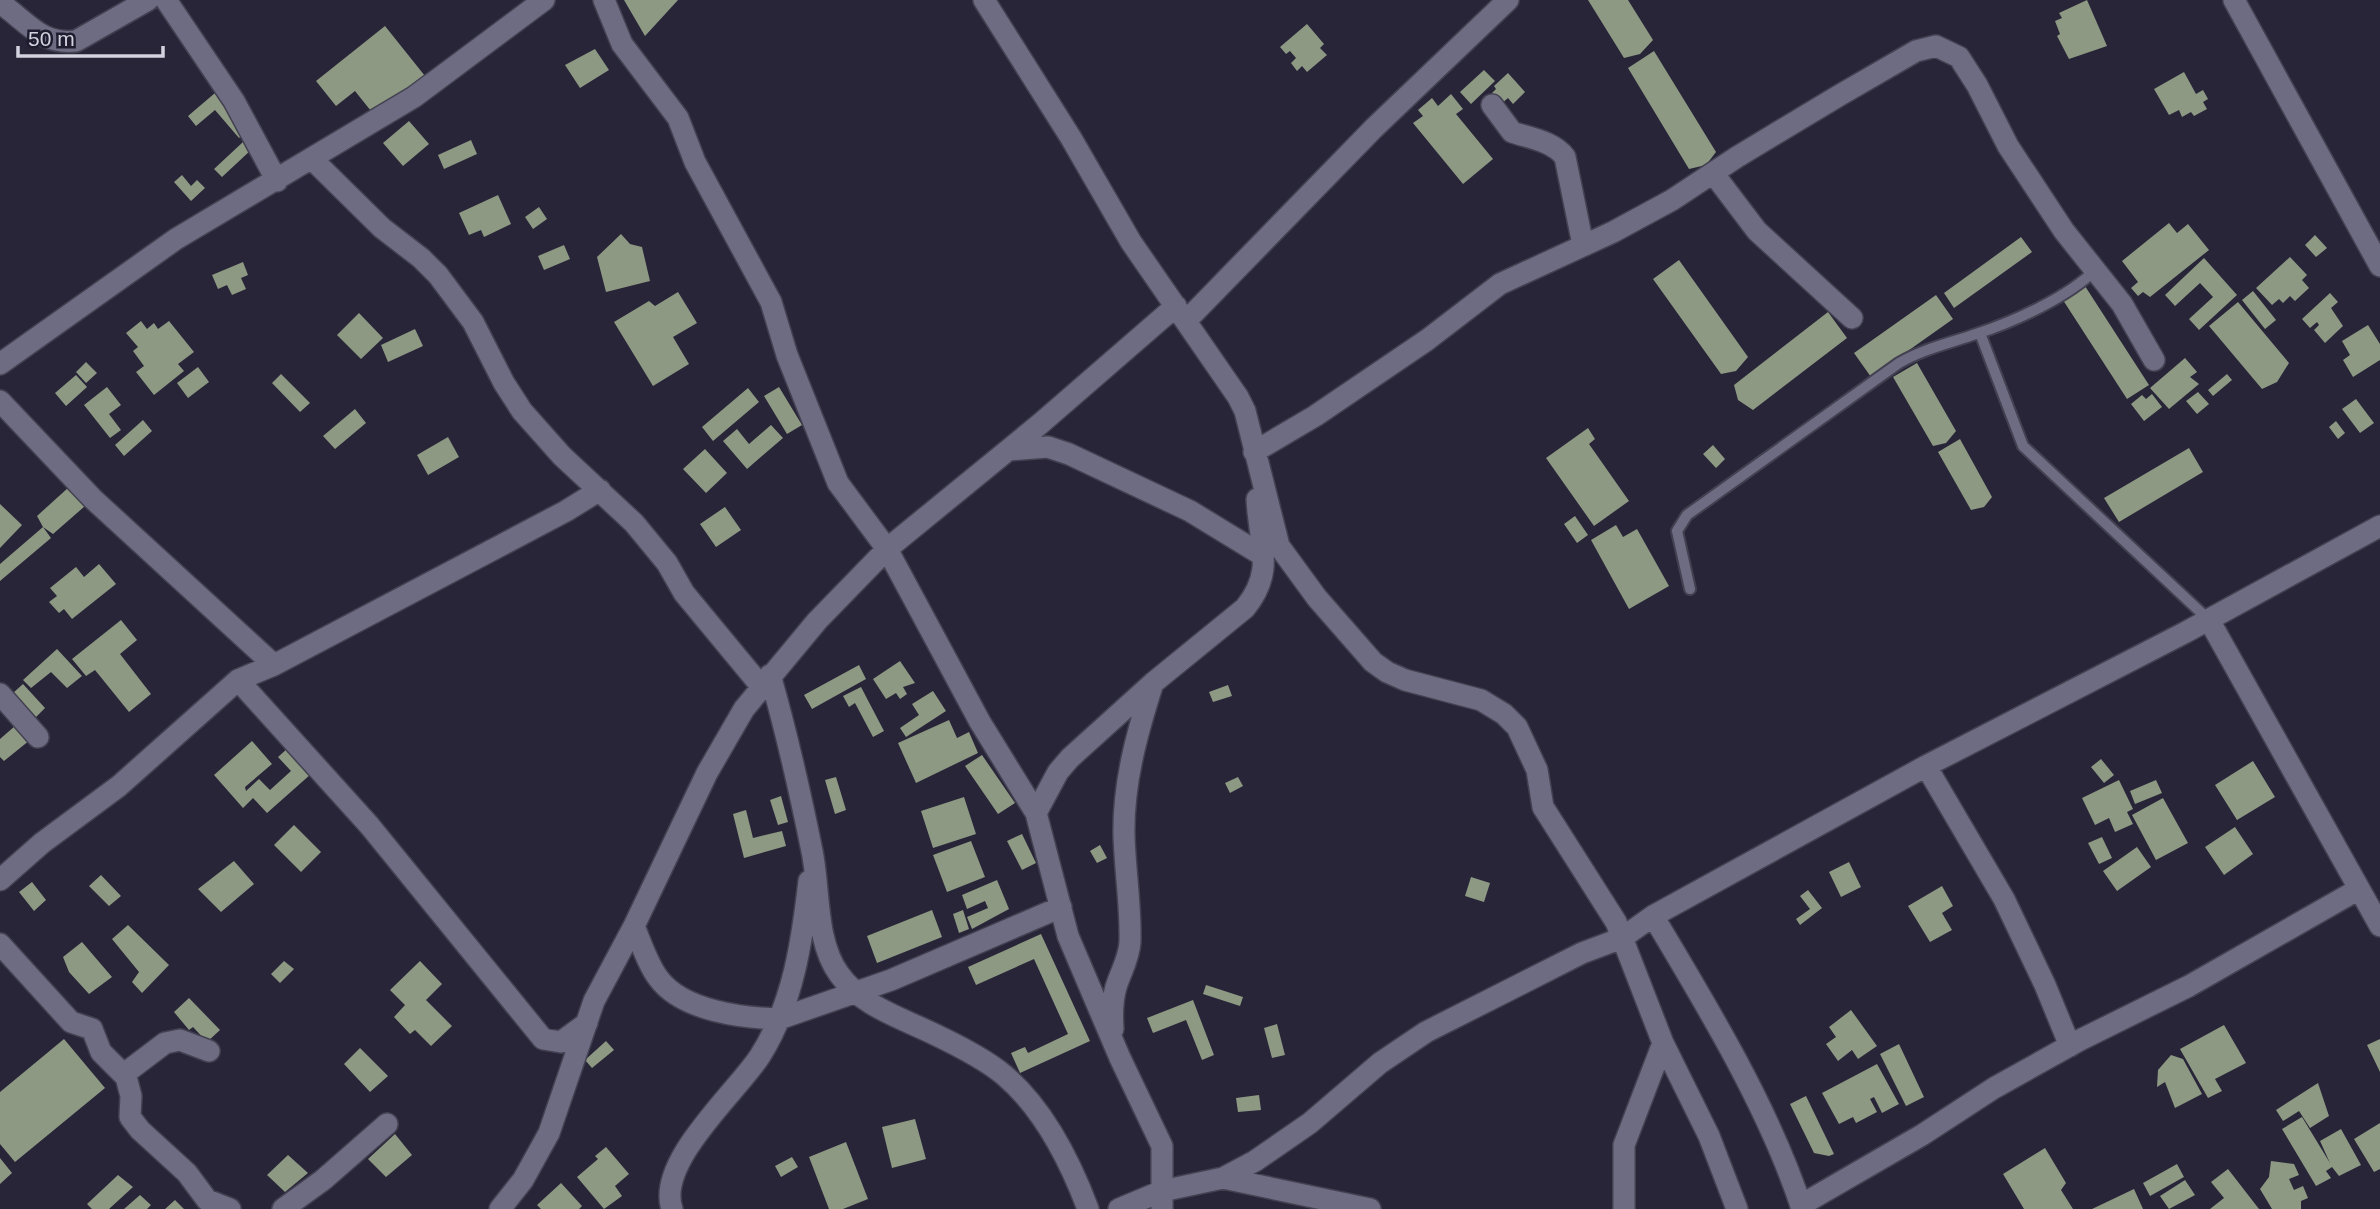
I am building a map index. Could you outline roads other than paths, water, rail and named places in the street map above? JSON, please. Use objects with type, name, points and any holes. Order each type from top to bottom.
[{"type":"street","points":[[0,3],[44,37],[64,43],[76,41],[148,0]]},
{"type":"street","points":[[166,0],[234,101],[277,181]]},
{"type":"street","points":[[0,364],[176,239],[313,160],[414,97],[544,0]]},
{"type":"street","points":[[604,0],[622,44],[678,118],[695,162],[771,302],[787,355],[838,483],[887,549],[980,722],[1036,813],[1069,936],[1113,1042],[1162,1146],[1162,1200]]},
{"type":"street","points":[[984,0],[1071,138],[1131,242],[1238,397],[1245,411],[1279,546],[1317,598],[1373,662],[1405,680],[1481,700],[1504,714],[1517,727],[1536,770],[1543,807],[1622,938],[1663,1043],[1709,1136],[1737,1209]]},
{"type":"street","points":[[500,1209],[523,1180],[549,1133],[594,1001],[634,926],[707,774],[744,709],[766,681],[851,583],[887,549],[1181,314],[1508,0]]},
{"type":"street","points":[[2234,0],[2380,266]]},
{"type":"street","points":[[1254,454],[1427,340],[1483,295],[1672,200],[1916,51],[1936,46],[1959,57],[1977,85],[2008,146],[2064,231],[2122,304],[2154,360]]},
{"type":"street","points":[[1492,105],[1512,132],[1530,136],[1566,157],[1583,245]]},
{"type":"street","points":[[313,160],[382,228],[438,275],[473,322],[504,383],[522,411],[562,456],[600,490],[659,553],[684,593],[766,681],[797,775],[812,851],[825,943],[840,976],[872,1004],[936,1035],[1004,1074],[1022,1093],[1060,1147],[1088,1209]]},
{"type":"street","points":[[1713,173],[1757,231],[1852,318]]},
{"type":"street","points":[[0,401],[93,499],[274,665]]},
{"type":"street","points":[[1009,450],[1048,447],[1069,454],[1190,511],[1262,555]]},
{"type":"street","points":[[1036,813],[1058,772],[1070,758],[1153,683],[1245,608],[1262,580],[1265,568],[1258,535],[1254,454]]},
{"type":"street","points":[[0,880],[42,843],[119,786],[238,680],[274,665],[566,511],[600,490]]},
{"type":"street","points":[[1119,1209],[1162,1200],[1223,1178],[1255,1161],[1310,1123],[1380,1063],[1426,1032],[1582,953],[1622,938],[1653,916],[1926,766],[2209,620],[2380,526]]},
{"type":"street","points":[[2209,620],[2380,926]]},
{"type":"street","points":[[238,680],[369,825],[543,1039],[561,1042],[587,1023]]},
{"type":"street","points":[[1113,1042],[1112,1002],[1128,957],[1130,942],[1130,889],[1124,834],[1128,782],[1137,734],[1153,683]]},
{"type":"street","points":[[0,694],[38,737]]},
{"type":"street","points":[[1926,766],[2004,899],[2070,1045]]},
{"type":"street","points":[[672,1209],[668,1198],[672,1180],[686,1151],[761,1055],[792,987],[812,851]]},
{"type":"street","points":[[1653,916],[1688,974],[1774,1138],[1801,1207],[2070,1045],[2189,986],[2359,889]]},
{"type":"street","points":[[634,926],[659,980],[678,996],[704,1006],[760,1018],[779,1019],[891,980],[1061,906]]},
{"type":"street","points":[[0,944],[71,1023],[92,1030],[101,1052],[124,1074],[130,1084],[130,1117],[140,1130],[187,1173],[207,1200],[230,1209]]},
{"type":"street","points":[[124,1074],[165,1043],[180,1041],[209,1051]]},
{"type":"street","points":[[1624,1209],[1624,1145],[1663,1043]]},
{"type":"street","points":[[282,1209],[323,1180],[387,1124]]},
{"type":"street","points":[[1223,1178],[1309,1201],[1370,1209]]},
{"type":"lane","points":[[1690,589],[1677,531],[1687,515],[1919,351],[1980,333],[2082,283],[2096,270]]},
{"type":"lane","points":[[1980,333],[2023,446],[2209,620]]}]
